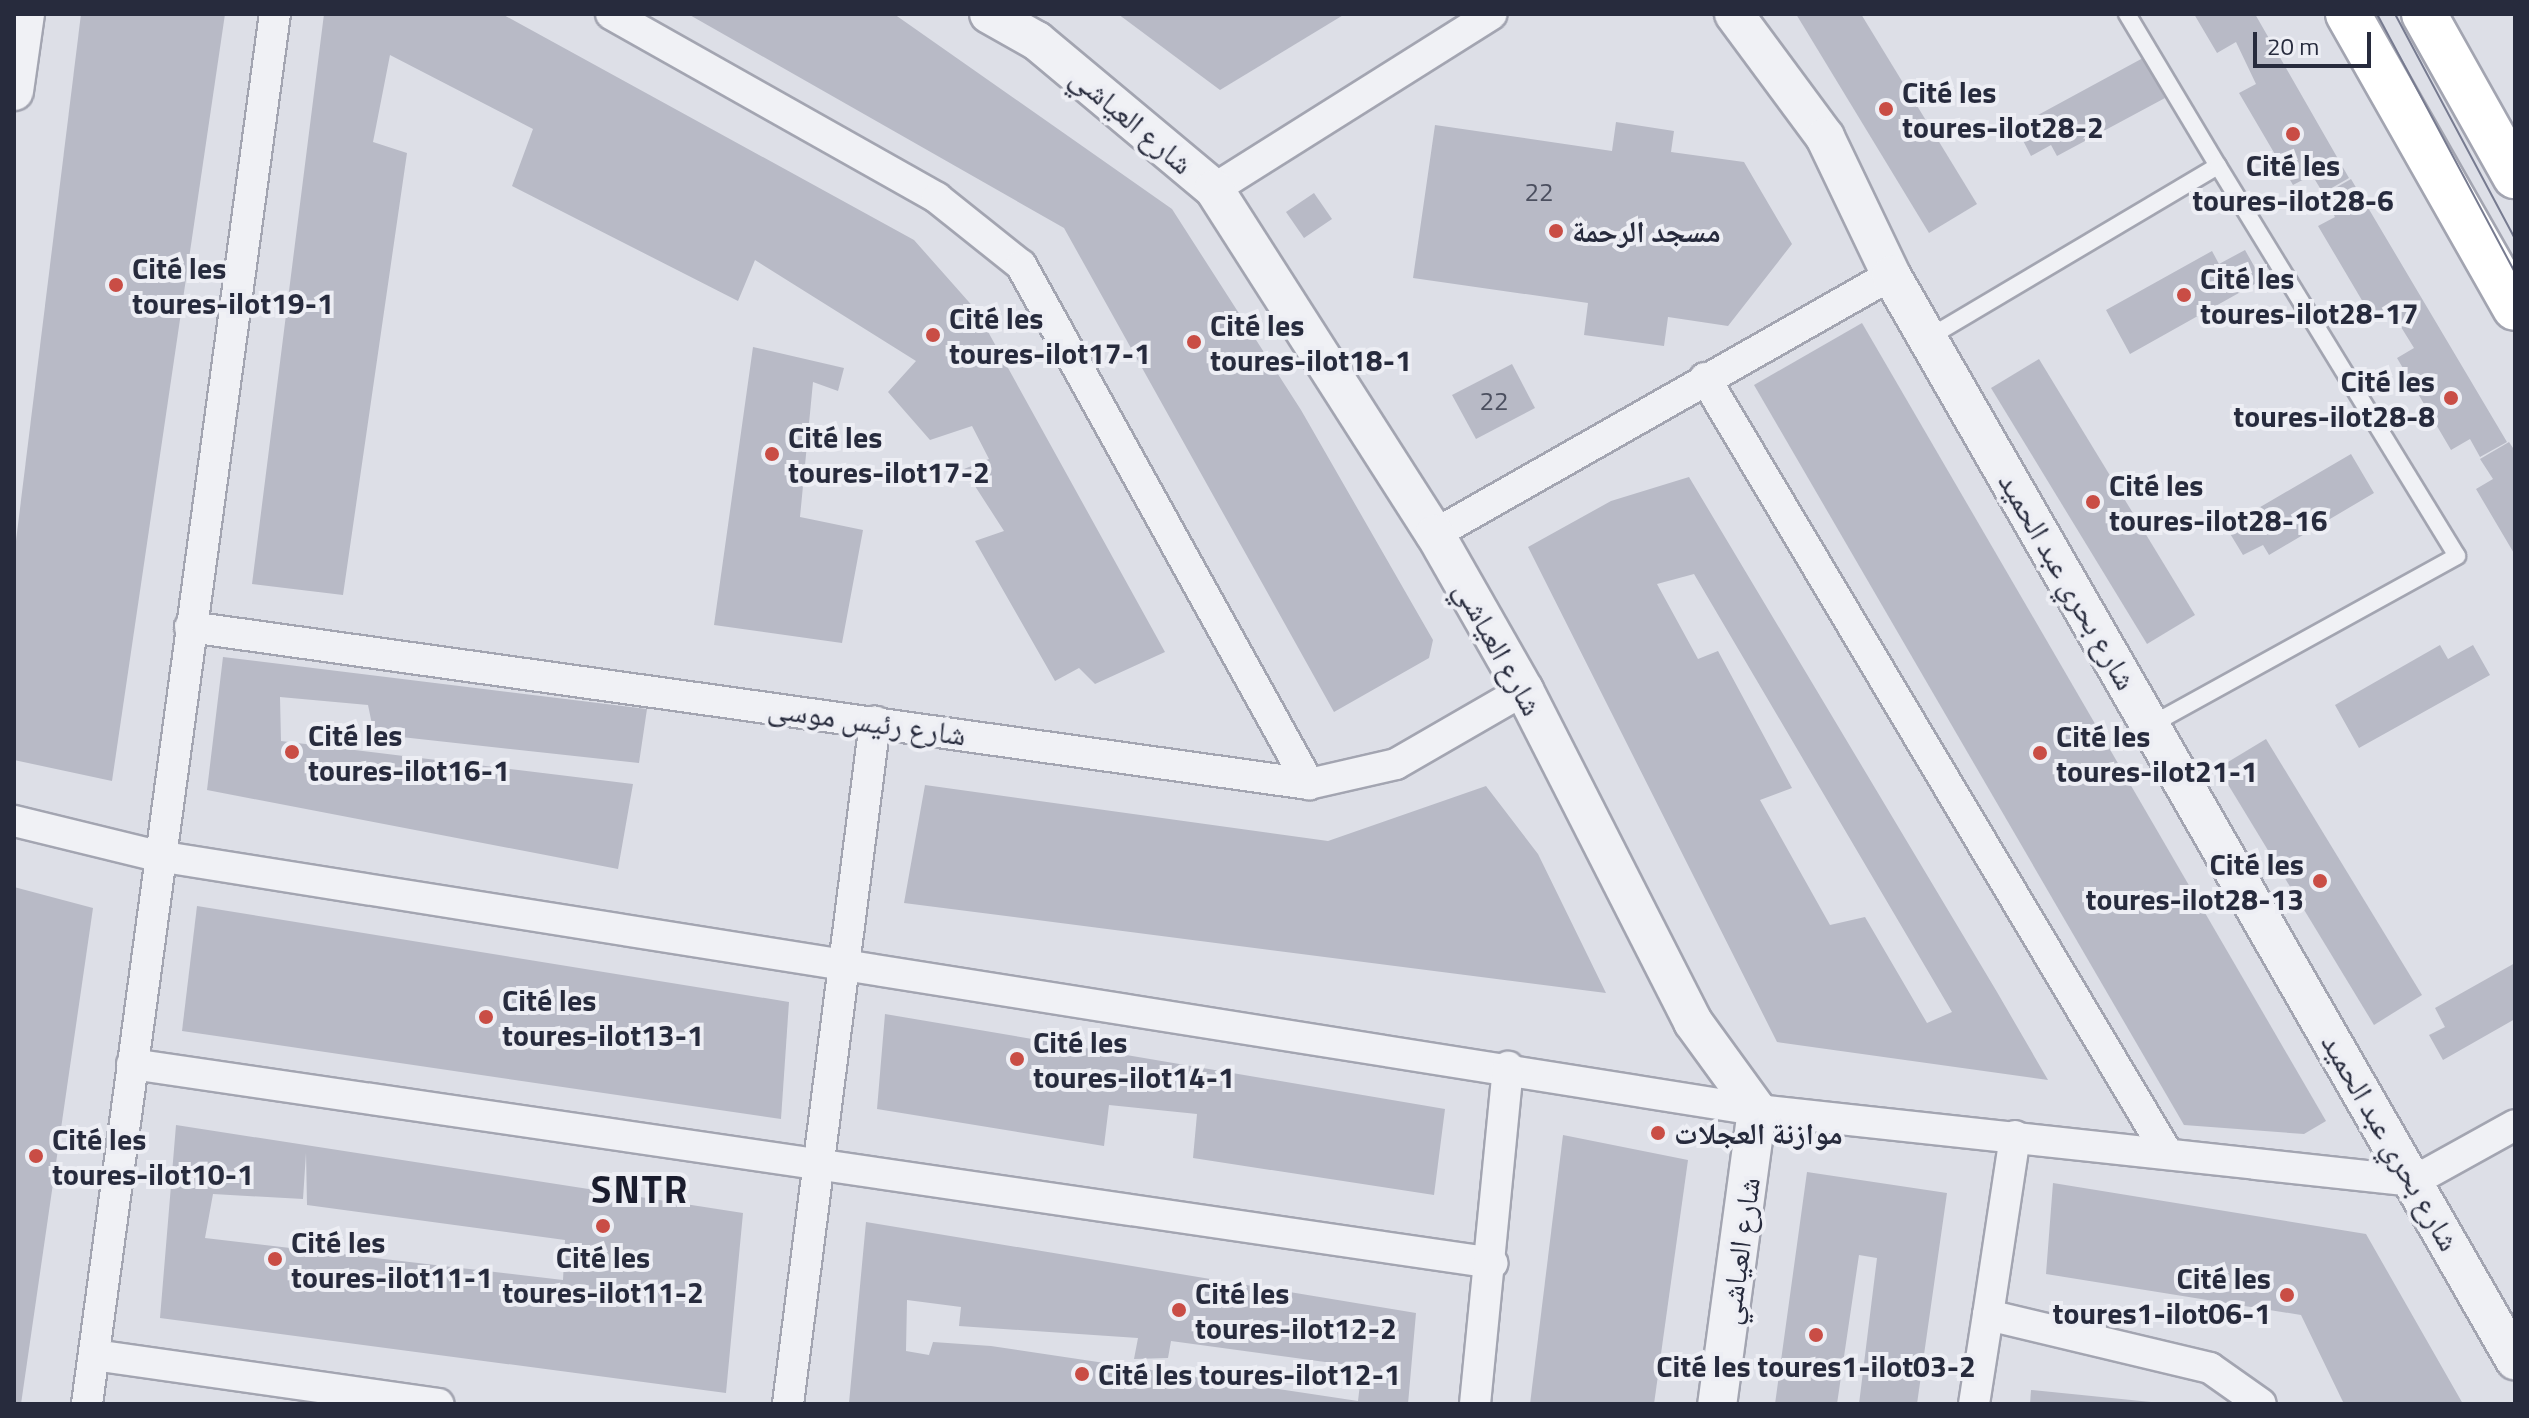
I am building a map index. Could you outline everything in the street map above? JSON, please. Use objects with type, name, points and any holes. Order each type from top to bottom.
[{"type":"main road","points":[[2348,14],[2515,308]]},
{"type":"main road","points":[[2424,14],[2515,176]]},
{"type":"street","points":[[14,91],[25,14]]},
{"type":"street","points":[[87,1404],[158,856],[275,14]]},
{"type":"street","points":[[611,14],[937,198],[1021,265],[1309,784]]},
{"type":"street","name":"شارع العياشي","points":[[989,14],[1037,41],[1214,189],[1435,534],[1524,690],[1693,1022],[1757,1110],[1717,1404]]},
{"type":"street","points":[[1214,189],[1492,14]]},
{"type":"street","name":"شارع بحري عبد الحميد","points":[[1734,14],[1825,137],[1891,275],[2515,1360]]},
{"type":"street","points":[[1435,534],[1891,275]]},
{"type":"street","points":[[1705,378],[2166,1151]]},
{"type":"street","name":"شارع رئيس موسى","points":[[190,627],[1309,784],[1396,764],[1524,690]]},
{"type":"street","points":[[788,1404],[815,1161],[875,722]]},
{"type":"street","points":[[14,821],[158,856],[1508,1067],[1757,1110],[2166,1151],[2414,1181],[2515,1125]]},
{"type":"street","points":[[132,1064],[815,1161],[1493,1263]]},
{"type":"street","points":[[1475,1404],[1493,1263],[1508,1067]]},
{"type":"street","points":[[1974,1404],[2015,1136]]},
{"type":"street","points":[[1988,1315],[2210,1368],[2261,1404]]},
{"type":"street","points":[[94,1355],[439,1404]]},
{"type":"lane","points":[[2127,14],[2457,556],[2151,725]]},
{"type":"lane","points":[[1928,338],[2218,166]]},
{"type":"building","name":"Cité les toures-ilot19-1","points":[[81,14],[225,14],[112,781],[14,760],[14,557]]},
{"type":"building","name":"Cité les toures-ilot17-1","points":[[324,14],[502,14],[914,240],[976,310],[1165,652],[1095,684],[1079,668],[1055,681],[975,541],[1004,531],[964,469],[989,459],[972,426],[930,440],[888,392],[916,361],[755,260],[738,301],[512,186],[533,129],[390,55],[373,142],[407,153],[343,595],[252,584]]},
{"type":"building","name":"Cité les toures-ilot18-1","points":[[688,14],[894,14],[1172,209],[1301,410],[1433,640],[1429,658],[1334,712],[1064,228]]},
{"type":"building","points":[[1118,14],[1345,14],[1220,90]]},
{"type":"building","name":"Cité les toures-ilot28-2","points":[[1796,14],[1861,14],[1977,204],[1929,233]]},
{"type":"building","name":"Cité les toures-ilot28-6","points":[[2194,14],[2255,14],[2349,178],[2323,193],[2312,175],[2293,185],[2239,93],[2256,84],[2236,42],[2217,53]]},
{"type":"building","points":[[2143,58],[2165,98],[2057,156],[2051,145],[2031,156],[2016,127]]},
{"type":"building","points":[[1616,122],[1674,131],[1671,152],[1744,162],[1792,244],[1728,326],[1668,317],[1664,346],[1584,335],[1588,303],[1413,278],[1435,125],[1612,151]]},
{"type":"building","points":[[2351,179],[2507,442],[2480,457],[2470,439],[2451,450],[2397,358],[2414,348],[2401,327],[2409,321],[2402,325],[2392,308],[2373,319],[2318,226],[2335,217],[2323,195]]},
{"type":"building","points":[[1314,193],[1332,219],[1304,238],[1286,212]]},
{"type":"building","name":"Cité les toures-ilot28-17","points":[[2245,250],[2262,280],[2130,354],[2106,310],[2212,251],[2219,264]]},
{"type":"building","name":"Cité les toures-ilot21-1","points":[[1862,323],[2326,1121],[2304,1134],[2184,1125],[1754,385]]},
{"type":"building","name":"Cité les toures-ilot17-2","points":[[753,347],[844,368],[838,391],[813,382],[800,517],[863,530],[842,643],[714,625]]},
{"type":"building","name":"Cité les toures-ilot28-16","points":[[2039,359],[2195,615],[2147,644],[1991,388]]},
{"type":"building","points":[[1512,364],[1535,408],[1476,439],[1452,395]]},
{"type":"building","points":[[2509,442],[2515,451],[2515,555],[2476,489],[2493,479],[2480,459]]},
{"type":"building","points":[[2351,454],[2374,493],[2269,555],[2263,545],[2243,555],[2226,527]]},
{"type":"building","points":[[1689,477],[2048,1080],[1777,1042],[1528,547],[1611,501]],"holes":[[[1694,574],[1952,1012],[1927,1023],[1865,917],[1830,925],[1760,800],[1792,788],[1718,651],[1698,659],[1657,584]]]},
{"type":"building","points":[[2440,645],[2448,659],[2473,645],[2490,675],[2359,748],[2335,705]]},
{"type":"building","name":"Cité les toures-ilot16-1","points":[[223,657],[647,709],[639,763],[374,734],[368,705],[280,697],[281,741],[633,784],[618,869],[207,790]]},
{"type":"building","name":"Cité les toures-ilot28-13","points":[[2266,739],[2422,995],[2374,1025],[2218,768]]},
{"type":"building","points":[[925,785],[1328,841],[1486,786],[1538,854],[1606,993],[904,903]]},
{"type":"building","name":"Cité les toures-ilot10-1","points":[[14,887],[93,908],[21,1404],[14,1404]]},
{"type":"building","name":"Cité les toures-ilot13-1","points":[[197,906],[789,1002],[781,1119],[182,1031]]},
{"type":"building","points":[[2515,963],[2515,1019],[2443,1060],[2429,1035],[2445,1027],[2435,1008]]},
{"type":"building","name":"Cité les toures-ilot14-1","points":[[885,1014],[1445,1109],[1434,1195],[1193,1158],[1197,1114],[1109,1105],[1104,1146],[877,1109]]},
{"type":"building","name":"Cité les toures-ilot11-1","points":[[176,1125],[743,1213],[726,1393],[160,1318]],"holes":[[[306,1153],[307,1205],[565,1240],[563,1280],[205,1238],[213,1194],[303,1199]]]},
{"type":"building","points":[[1563,1135],[1688,1160],[1654,1404],[1530,1404]]},
{"type":"building","name":"Cité les toures1-ilot03-2","points":[[1807,1172],[1947,1193],[1917,1404],[1859,1404],[1877,1258],[1859,1255],[1837,1404],[1775,1404]]},
{"type":"building","name":"Cité les toures1-ilot06-1","points":[[2053,1183],[2366,1234],[2463,1404],[2344,1404],[2301,1315],[2046,1274]]},
{"type":"building","name":"Cité les toures-ilot12-2","points":[[866,1222],[1416,1313],[1408,1404],[849,1403]],"holes":[[[907,1300],[961,1307],[959,1326],[1138,1338],[1134,1359],[1168,1358],[1171,1341],[1362,1367],[1358,1401],[991,1346],[933,1342],[929,1355],[906,1351]]]},
{"type":"building","points":[[2031,1390],[2151,1402],[2151,1404],[2030,1404]]},
{"type":"tram line","points":[[2377,14],[2515,272]]},
{"type":"tram line","points":[[2395,14],[2515,239]]},
{"type":"place","name":"Cité les toures-ilot28-2","points":[[1886,109]]},
{"type":"place","name":"Cité les toures-ilot28-6","points":[[2293,134]]},
{"type":"place","name":"مسجد الرحمة","points":[[1556,231]]},
{"type":"place","name":"Cité les toures-ilot19-1","points":[[116,285]]},
{"type":"place","name":"Cité les toures-ilot28-17","points":[[2184,295]]},
{"type":"place","name":"Cité les toures-ilot17-1","points":[[933,335]]},
{"type":"place","name":"Cité les toures-ilot18-1","points":[[1194,342]]},
{"type":"place","name":"Cité les toures-ilot28-8","points":[[2451,398]]},
{"type":"place","name":"Cité les toures-ilot17-2","points":[[772,454]]},
{"type":"place","name":"Cité les toures-ilot28-16","points":[[2093,502]]},
{"type":"place","name":"Cité les toures-ilot16-1","points":[[292,752]]},
{"type":"place","name":"Cité les toures-ilot21-1","points":[[2040,753]]},
{"type":"place","name":"Cité les toures-ilot28-13","points":[[2320,881]]},
{"type":"place","name":"Cité les toures-ilot13-1","points":[[486,1017]]},
{"type":"place","name":"Cité les toures-ilot14-1","points":[[1017,1059]]},
{"type":"place","name":"موازنة العجلات","points":[[1658,1133]]},
{"type":"place","name":"Cité les toures-ilot10-1","points":[[36,1156]]},
{"type":"place","name":"Cité les toures-ilot11-2","points":[[603,1226]]},
{"type":"place","name":"Cité les toures-ilot11-1","points":[[275,1259]]},
{"type":"place","name":"Cité les toures1-ilot06-1","points":[[2287,1295]]},
{"type":"place","name":"Cité les toures-ilot12-2","points":[[1179,1310]]},
{"type":"place","name":"Cité les toures1-ilot03-2","points":[[1816,1335]]},
{"type":"place","name":"Cité les toures-ilot12-1","points":[[1082,1374]]},
{"type":"district","name":"SNTR","points":[[640,1190]]}]
